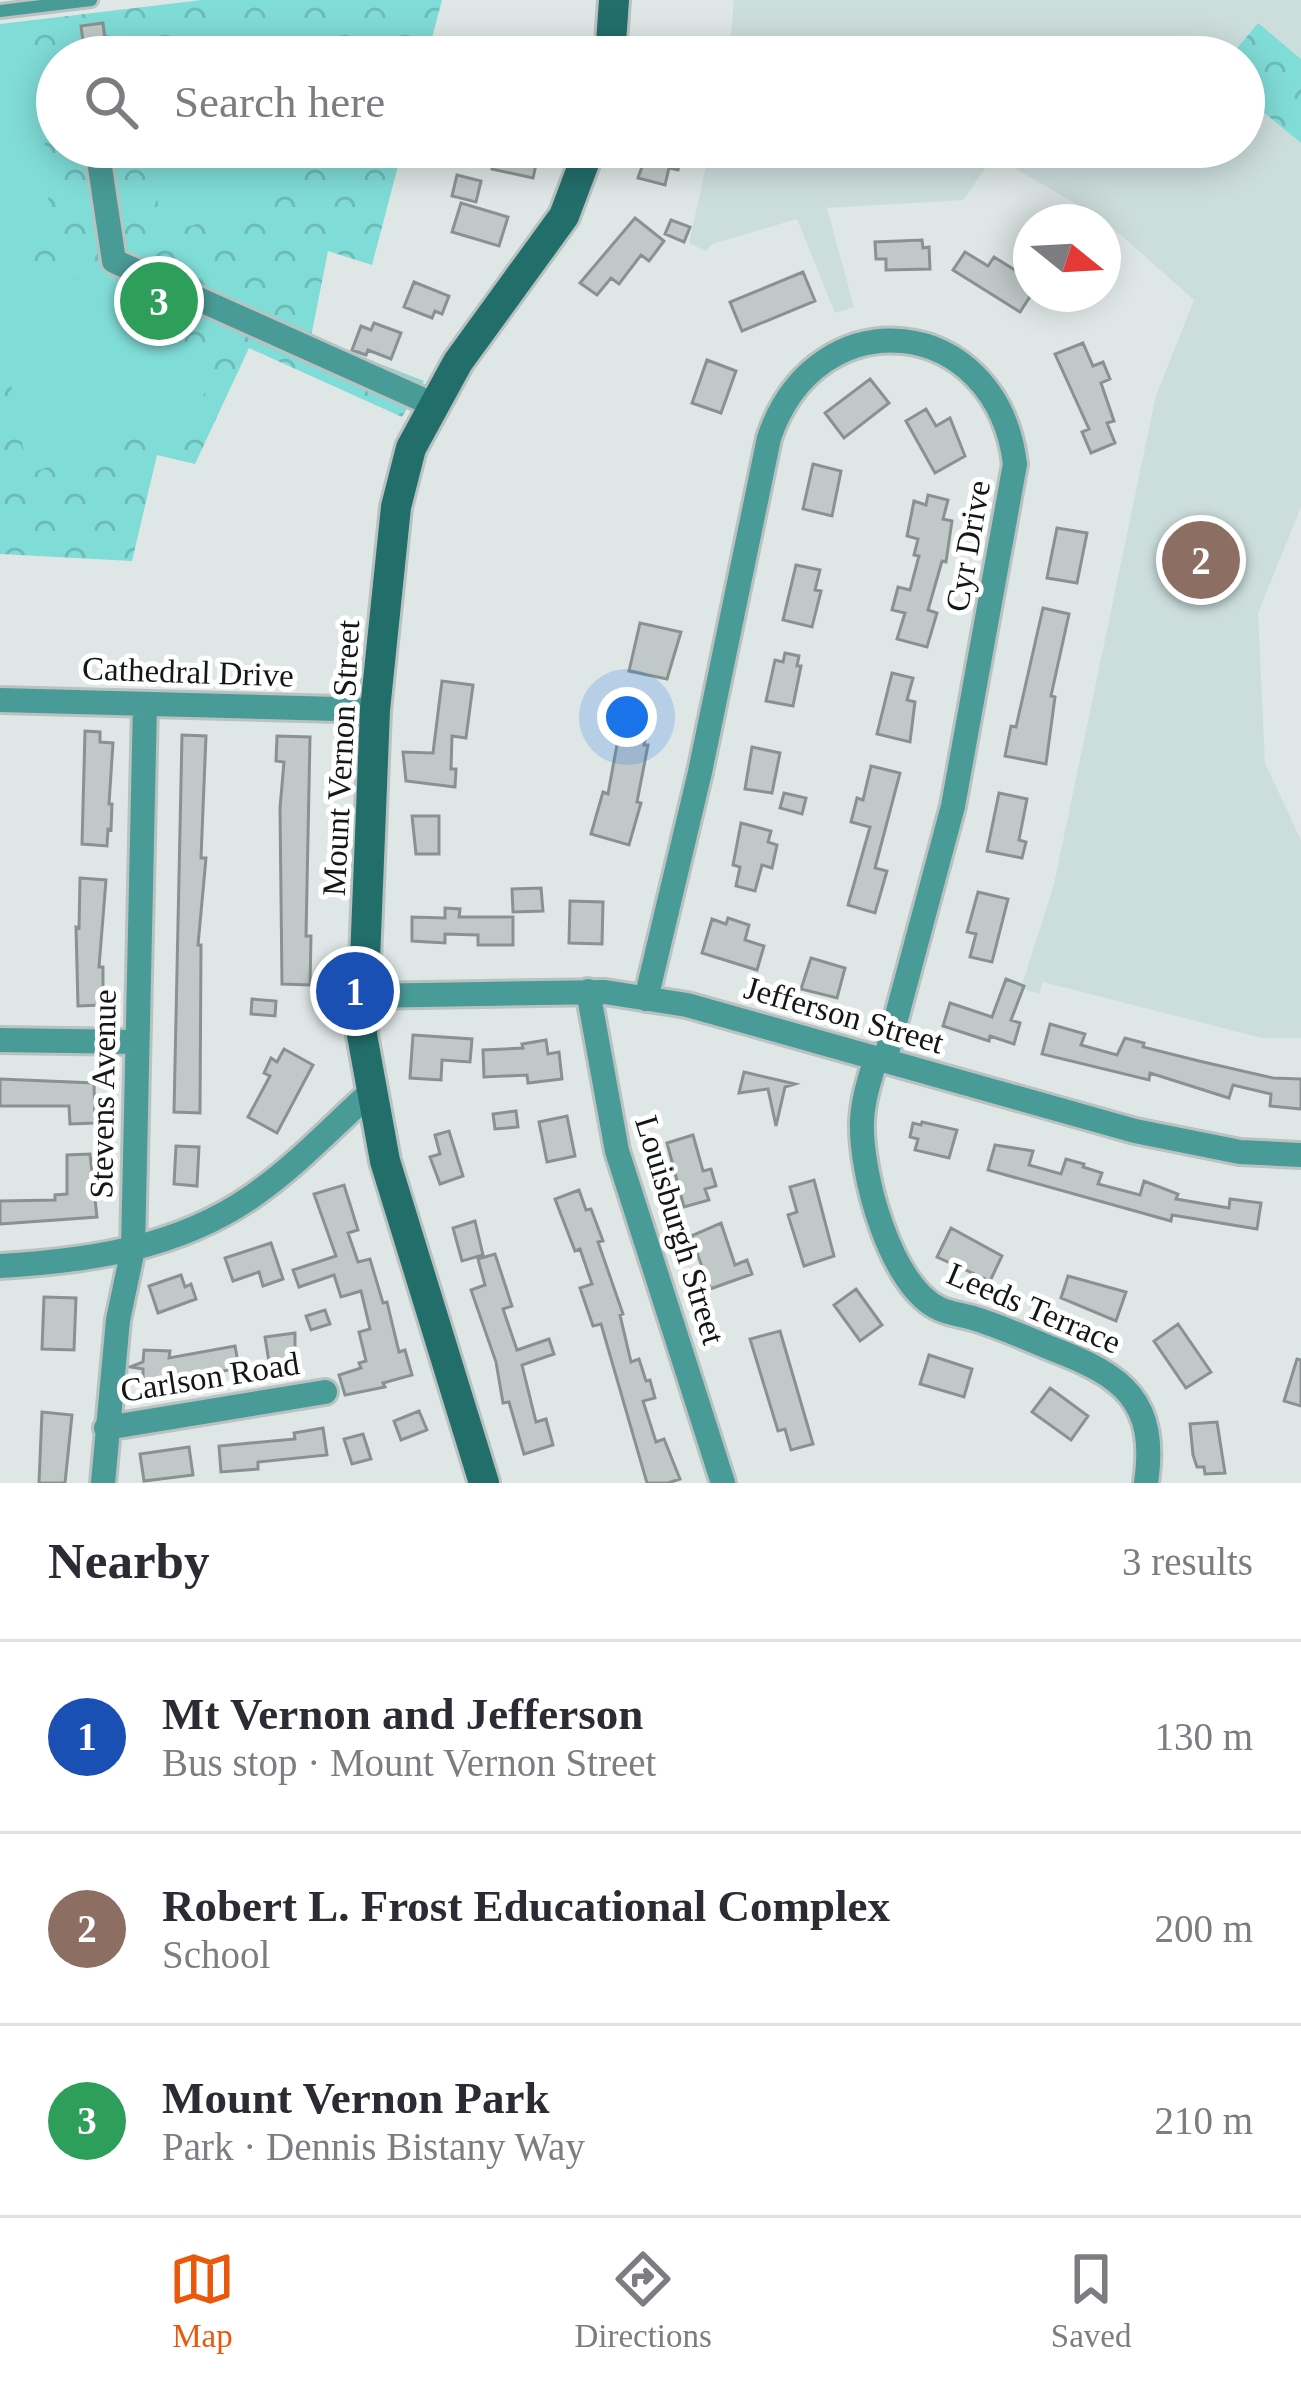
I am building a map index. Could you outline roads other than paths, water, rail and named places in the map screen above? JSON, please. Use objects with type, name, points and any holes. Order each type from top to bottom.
[{"type":"main road","points":[[611,36],[614,0]]},
{"type":"main road","name":"Mount Vernon Street","points":[[484,1483],[385,1161],[362,1035],[375,710],[396,508],[411,448],[458,362],[564,216],[582,168]]},
{"type":"street","points":[[100,168],[114,260],[432,404]]},
{"type":"street","name":"Cyr Drive","points":[[646,999],[778,412],[792,388],[836,353],[862,343],[917,343],[967,366],[987,386],[1012,436],[1015,464],[953,806],[880,1059]]},
{"type":"street","name":"Cathedral Drive","points":[[0,700],[375,710]]},
{"type":"street","name":"Stevens Avenue","points":[[103,1483],[118,1320],[133,1249],[145,704]]},
{"type":"street","name":"Jefferson Street","points":[[363,995],[588,991],[687,1005],[1135,1131],[1240,1152],[1301,1155]]},
{"type":"street","name":"Louisburgh Street","points":[[588,991],[617,1150],[723,1483]]},
{"type":"street","points":[[0,1040],[136,1042]]},
{"type":"street","name":"Leeds Terrace","points":[[880,1059],[862,1106],[863,1156],[902,1276],[940,1310],[974,1318],[1097,1366],[1120,1381],[1133,1395],[1148,1432],[1145,1483]]},
{"type":"street","points":[[0,1267],[62,1263],[153,1245],[251,1198],[371,1092]]},
{"type":"street","name":"Carlson Road","points":[[106,1428],[325,1392]]},
{"type":"lane","points":[[0,10],[91,0]]},
{"type":"place","name":"Mount Vernon Park","points":[[159,301]]},
{"type":"place","name":"Robert L. Frost Educational Complex","points":[[1201,560]]},
{"type":"place","name":"Mt Vernon and Jefferson","points":[[355,991]]}]
